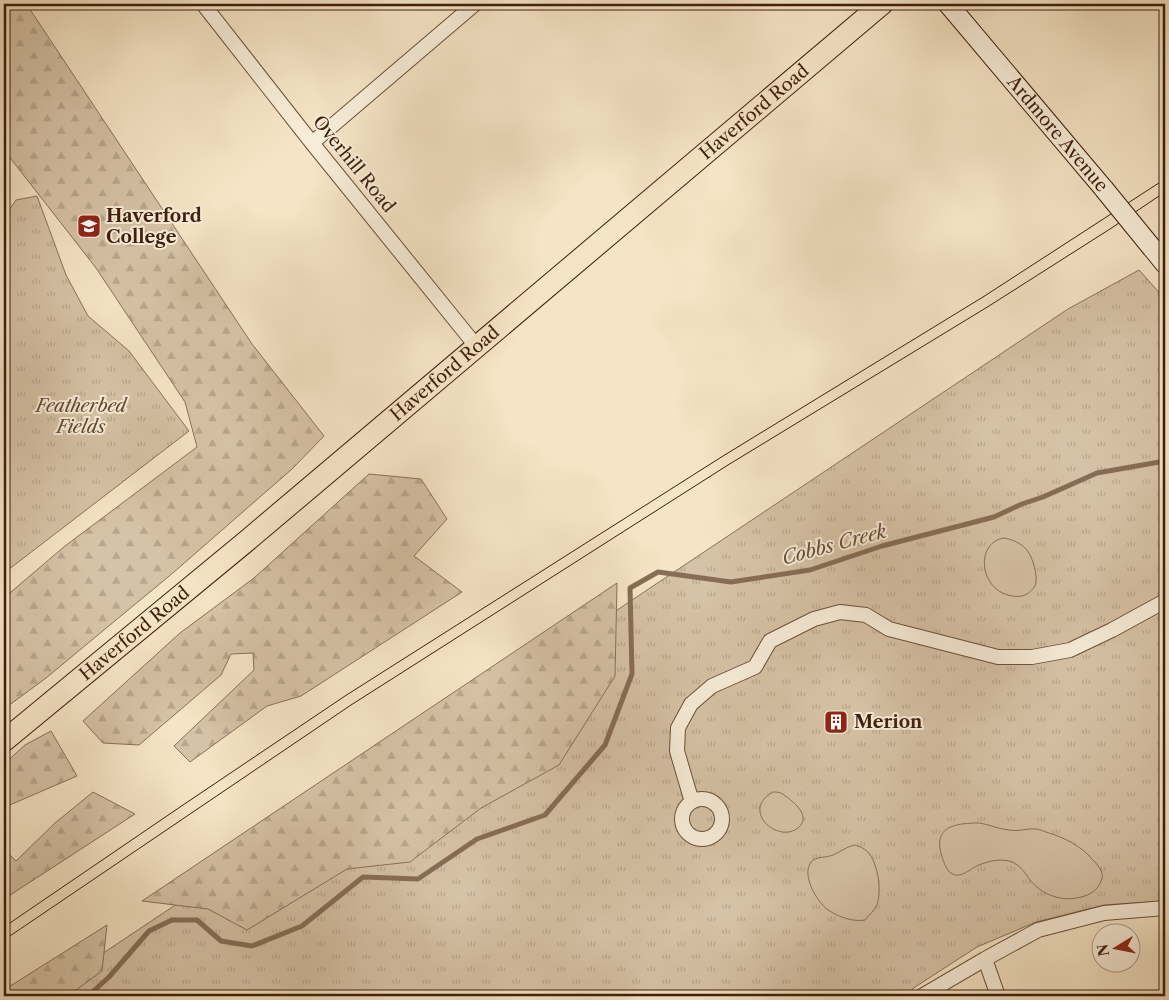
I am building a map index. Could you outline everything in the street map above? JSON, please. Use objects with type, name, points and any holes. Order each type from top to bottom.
[{"type":"main road","name":"Haverford Road","points":[[4,740],[249,539],[874,6]]},
{"type":"street","name":"Overhill Road","points":[[203,4],[312,143],[477,346]]},
{"type":"street","points":[[312,143],[475,4]]},
{"type":"street","name":"Ardmore Avenue","points":[[948,4],[1165,264]]},
{"type":"street","points":[[692,802],[677,751],[678,728],[690,704],[712,686],[755,667],[770,641],[814,619],[840,612],[866,615],[889,628],[998,657],[1032,657],[1070,650],[1165,601]]},
{"type":"street","points":[[922,996],[1038,930],[1104,913],[1165,908]]},
{"type":"street","points":[[984,959],[998,996]]},
{"type":"green space","points":[[4,4],[27,5],[252,344],[324,436],[292,469],[174,572],[46,678],[4,709],[4,598],[65,546],[197,447],[185,402],[96,268],[4,150]]},
{"type":"green space","name":"Featherbed Fields","points":[[37,196],[66,275],[88,316],[129,351],[189,431],[4,573],[4,217],[16,200]]},
{"type":"green space","points":[[1139,270],[1165,299],[1165,901],[1104,905],[1036,922],[977,947],[915,987],[905,996],[39,996],[1068,309]]},
{"type":"green space","points":[[369,474],[421,479],[447,519],[414,556],[462,592],[301,696],[267,706],[190,762],[174,746],[254,670],[253,653],[231,654],[221,675],[139,745],[103,743],[83,721],[180,633],[254,578]]},
{"type":"green space","points":[[1003,538],[1022,545],[1032,560],[1036,582],[1035,586],[1025,595],[1013,596],[999,591],[991,584],[987,575],[984,566],[988,548],[994,542]]},
{"type":"green space","points":[[617,583],[615,676],[559,765],[481,808],[410,862],[347,869],[247,930],[208,909],[142,901]]},
{"type":"green space","points":[[51,731],[77,776],[5,807],[4,810],[4,764],[25,745]]},
{"type":"green space","points":[[93,792],[135,814],[4,899],[4,849],[16,861],[55,823]]},
{"type":"green space","points":[[773,792],[782,794],[801,811],[803,820],[798,828],[790,832],[781,832],[765,823],[761,816],[760,807],[764,799]]},
{"type":"green space","points":[[980,823],[1002,829],[1038,829],[1067,840],[1084,851],[1101,870],[1102,878],[1100,884],[1088,895],[1067,899],[1060,898],[1047,894],[1035,886],[1015,864],[1000,860],[987,862],[965,873],[954,875],[945,866],[942,857],[940,839],[943,833],[948,828],[954,826]]},
{"type":"green space","points":[[854,845],[868,852],[877,870],[879,892],[877,905],[865,920],[846,918],[828,910],[815,895],[809,881],[808,867],[813,860],[833,855]]},
{"type":"green space","points":[[107,925],[102,971],[68,996],[4,996],[4,990]]},
{"type":"waterway","name":"Cobbs Creek","points":[[88,996],[109,977],[149,931],[172,920],[197,920],[221,941],[252,946],[302,926],[363,877],[418,879],[477,839],[545,815],[605,745],[632,674],[630,588],[658,572],[731,582],[810,570],[882,546],[994,517],[1097,473],[1165,461]]},
{"type":"tram line","points":[[4,927],[345,696],[723,456],[983,297],[1165,179]]},
{"type":"tram line","points":[[4,940],[351,705],[728,465],[989,306],[1165,192]]},
{"type":"place","name":"Haverford College","points":[[89,226]]},
{"type":"place","name":"Merion","points":[[836,722]]}]
